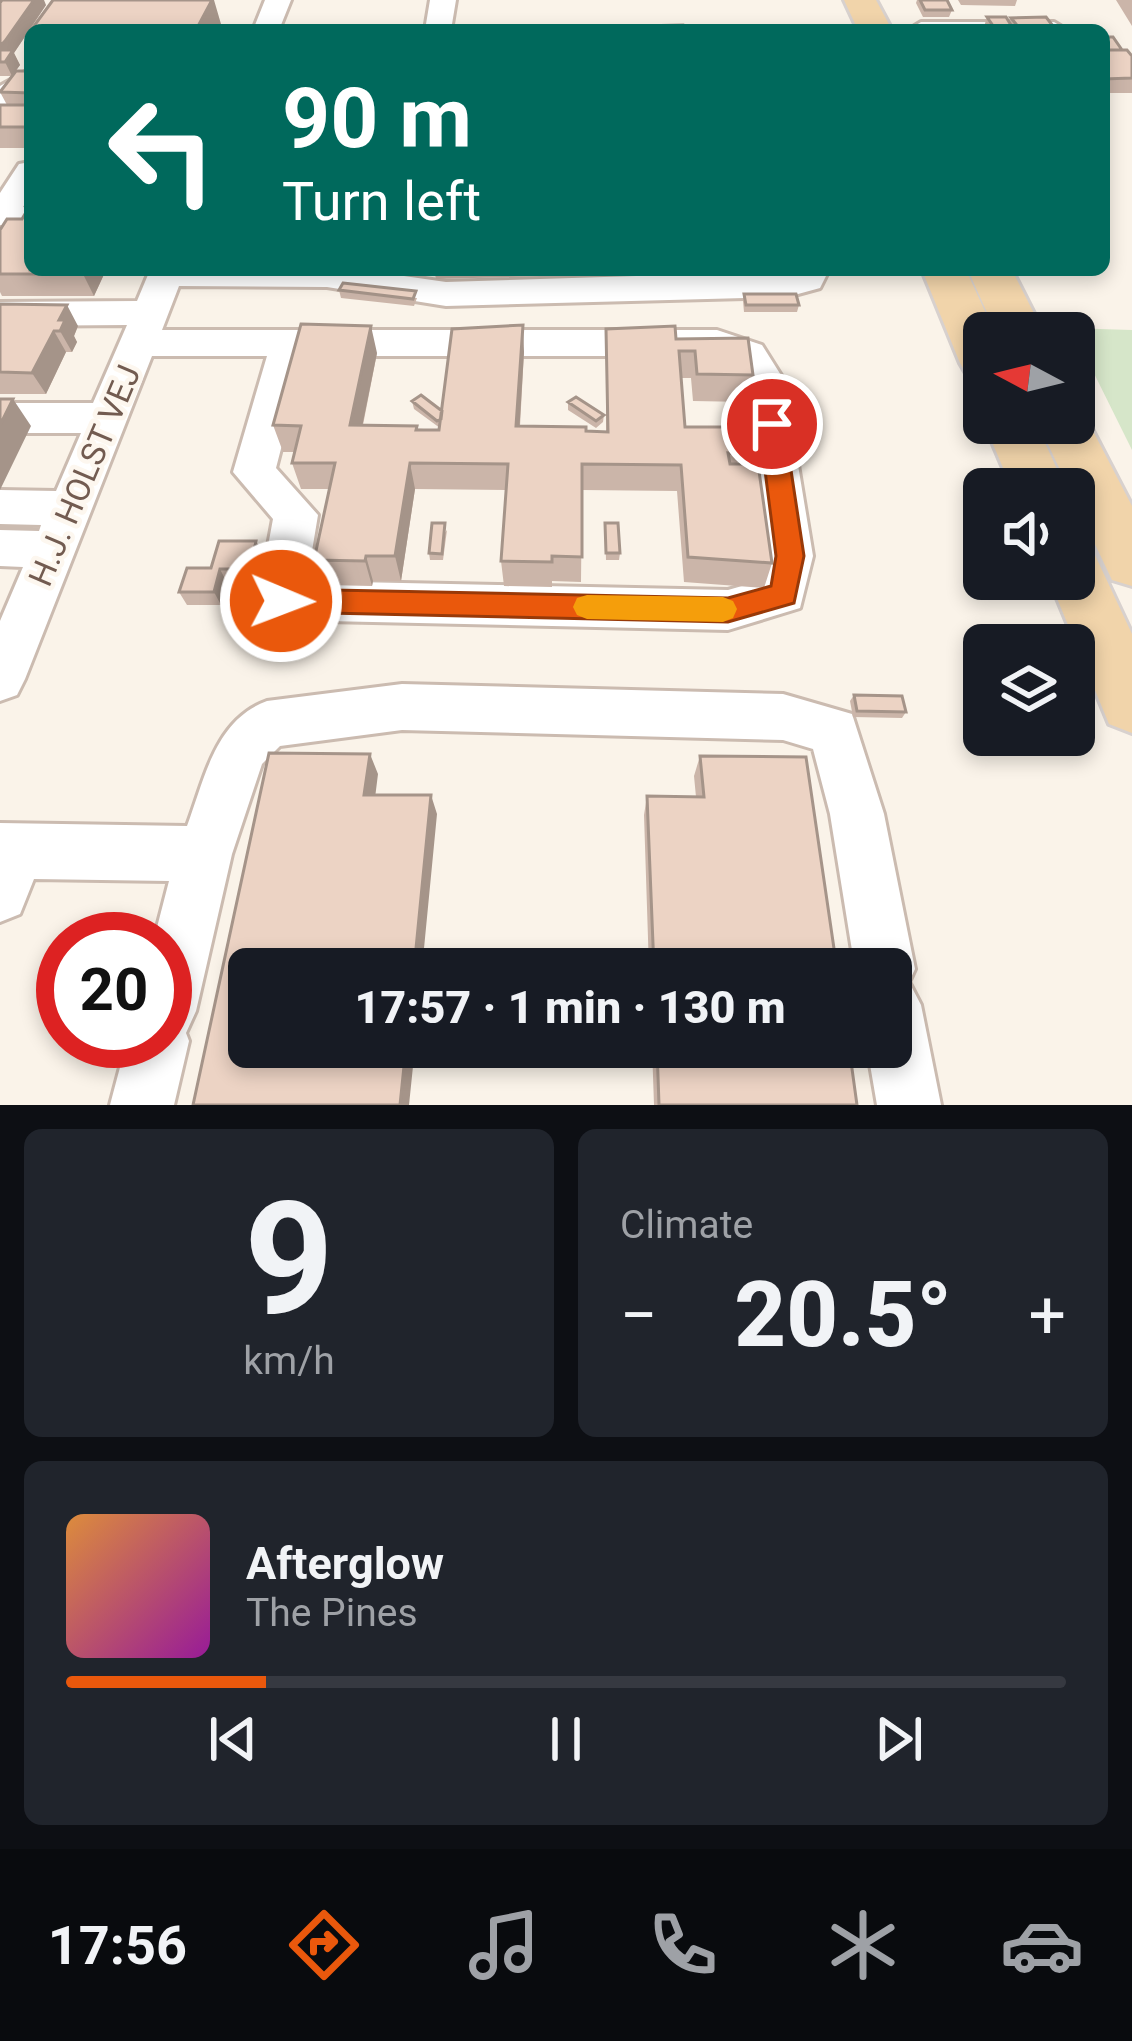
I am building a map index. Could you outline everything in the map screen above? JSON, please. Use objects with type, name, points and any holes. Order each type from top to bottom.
[{"type":"main road","points":[[947,276],[963,314]]},
{"type":"main road","points":[[993,276],[1011,312]]},
{"type":"main road","points":[[1074,444],[1132,563]]},
{"type":"main road","points":[[1087,600],[1132,704]]},
{"type":"street","points":[[24,80],[14,85],[0,106],[24,109]]},
{"type":"street","points":[[24,179],[7,207],[10,218],[24,218]]},
{"type":"street","points":[[0,314],[156,300],[225,276]]},
{"type":"street","points":[[333,276],[446,294],[787,286],[809,276]]},
{"type":"street","points":[[156,300],[289,343],[717,343],[749,354],[765,380],[790,556],[784,594],[728,610],[281,601],[296,515],[254,472],[289,343]]},
{"type":"street","name":"H.J. HOLST VEJ","points":[[0,679],[156,300]]},
{"type":"street","points":[[0,418],[107,418]]},
{"type":"street","points":[[0,507],[61,529]]},
{"type":"street","points":[[0,548],[61,529]]},
{"type":"street","points":[[190,912],[204,854],[242,750],[267,724],[402,707],[783,717],[834,731],[857,814],[880,948]]},
{"type":"street","points":[[5,865],[204,854]]},
{"type":"street","points":[[142,1105],[151,1068]]},
{"type":"street","points":[[902,1068],[909,1105]]},
{"type":"green space","points":[[1095,329],[1132,330],[1132,450],[1095,375]]},
{"type":"building","points":[[34,0],[0,46],[0,3]]},
{"type":"building","points":[[53,0],[212,0],[199,24],[35,24]]},
{"type":"building","points":[[920,0],[947,0],[952,10],[925,10]]},
{"type":"building","points":[[987,17],[1006,17],[1010,24],[992,24]]},
{"type":"building","points":[[1046,17],[1051,24],[1016,24],[1011,18]]},
{"type":"building","points":[[1110,37],[1113,37],[1122,50],[1110,50]]},
{"type":"building","points":[[0,50],[13,50],[5,62],[0,62]]},
{"type":"building","points":[[1110,50],[1127,50],[1132,56],[1132,78],[1110,79]]},
{"type":"building","points":[[16,71],[24,71],[24,93],[0,92]]},
{"type":"building","points":[[0,105],[24,105],[24,127],[0,127]]},
{"type":"building","points":[[24,216],[24,274],[0,274],[0,230],[7,219]]},
{"type":"building","points":[[343,283],[416,291],[413,299],[339,290]]},
{"type":"building","points":[[744,294],[796,294],[799,305],[746,305]]},
{"type":"building","points":[[0,304],[67,305],[59,320],[65,320],[60,331],[54,331],[32,373],[0,372]]},
{"type":"building","points":[[301,324],[371,326],[350,425],[417,426],[416,430],[439,430],[452,329],[523,325],[516,426],[608,432],[606,329],[675,326],[676,339],[748,338],[753,375],[697,374],[695,351],[679,351],[685,427],[725,427],[726,440],[738,440],[740,454],[728,453],[730,464],[758,464],[772,563],[688,557],[681,465],[582,464],[582,557],[501,561],[508,464],[410,463],[395,556],[314,560],[335,463],[292,463],[301,426],[273,425]]},
{"type":"building","points":[[421,395],[442,411],[441,419],[437,421],[412,401]]},
{"type":"building","points":[[576,397],[604,415],[596,421],[568,402]]},
{"type":"building","points":[[0,399],[13,399],[0,425]]},
{"type":"building","points":[[432,523],[445,523],[442,554],[429,553]]},
{"type":"building","points":[[605,523],[618,523],[620,553],[606,553]]},
{"type":"building","points":[[219,541],[256,541],[250,569],[220,569],[214,592],[179,592],[187,568],[211,568]]},
{"type":"building","points":[[854,695],[902,696],[906,712],[857,711]]},
{"type":"building","points":[[269,753],[370,754],[364,795],[431,795],[416,948],[228,948],[228,1068],[404,1068],[400,1105],[193,1105]]},
{"type":"building","points":[[700,756],[806,757],[834,948],[653,948],[647,796],[704,797]]},
{"type":"building","points":[[658,1068],[852,1068],[857,1105],[659,1105]]},
{"type":"slow traffic","points":[[587,607],[723,609]]},
{"type":"route","points":[[281,601],[728,610],[784,594],[790,556],[772,424]]}]
